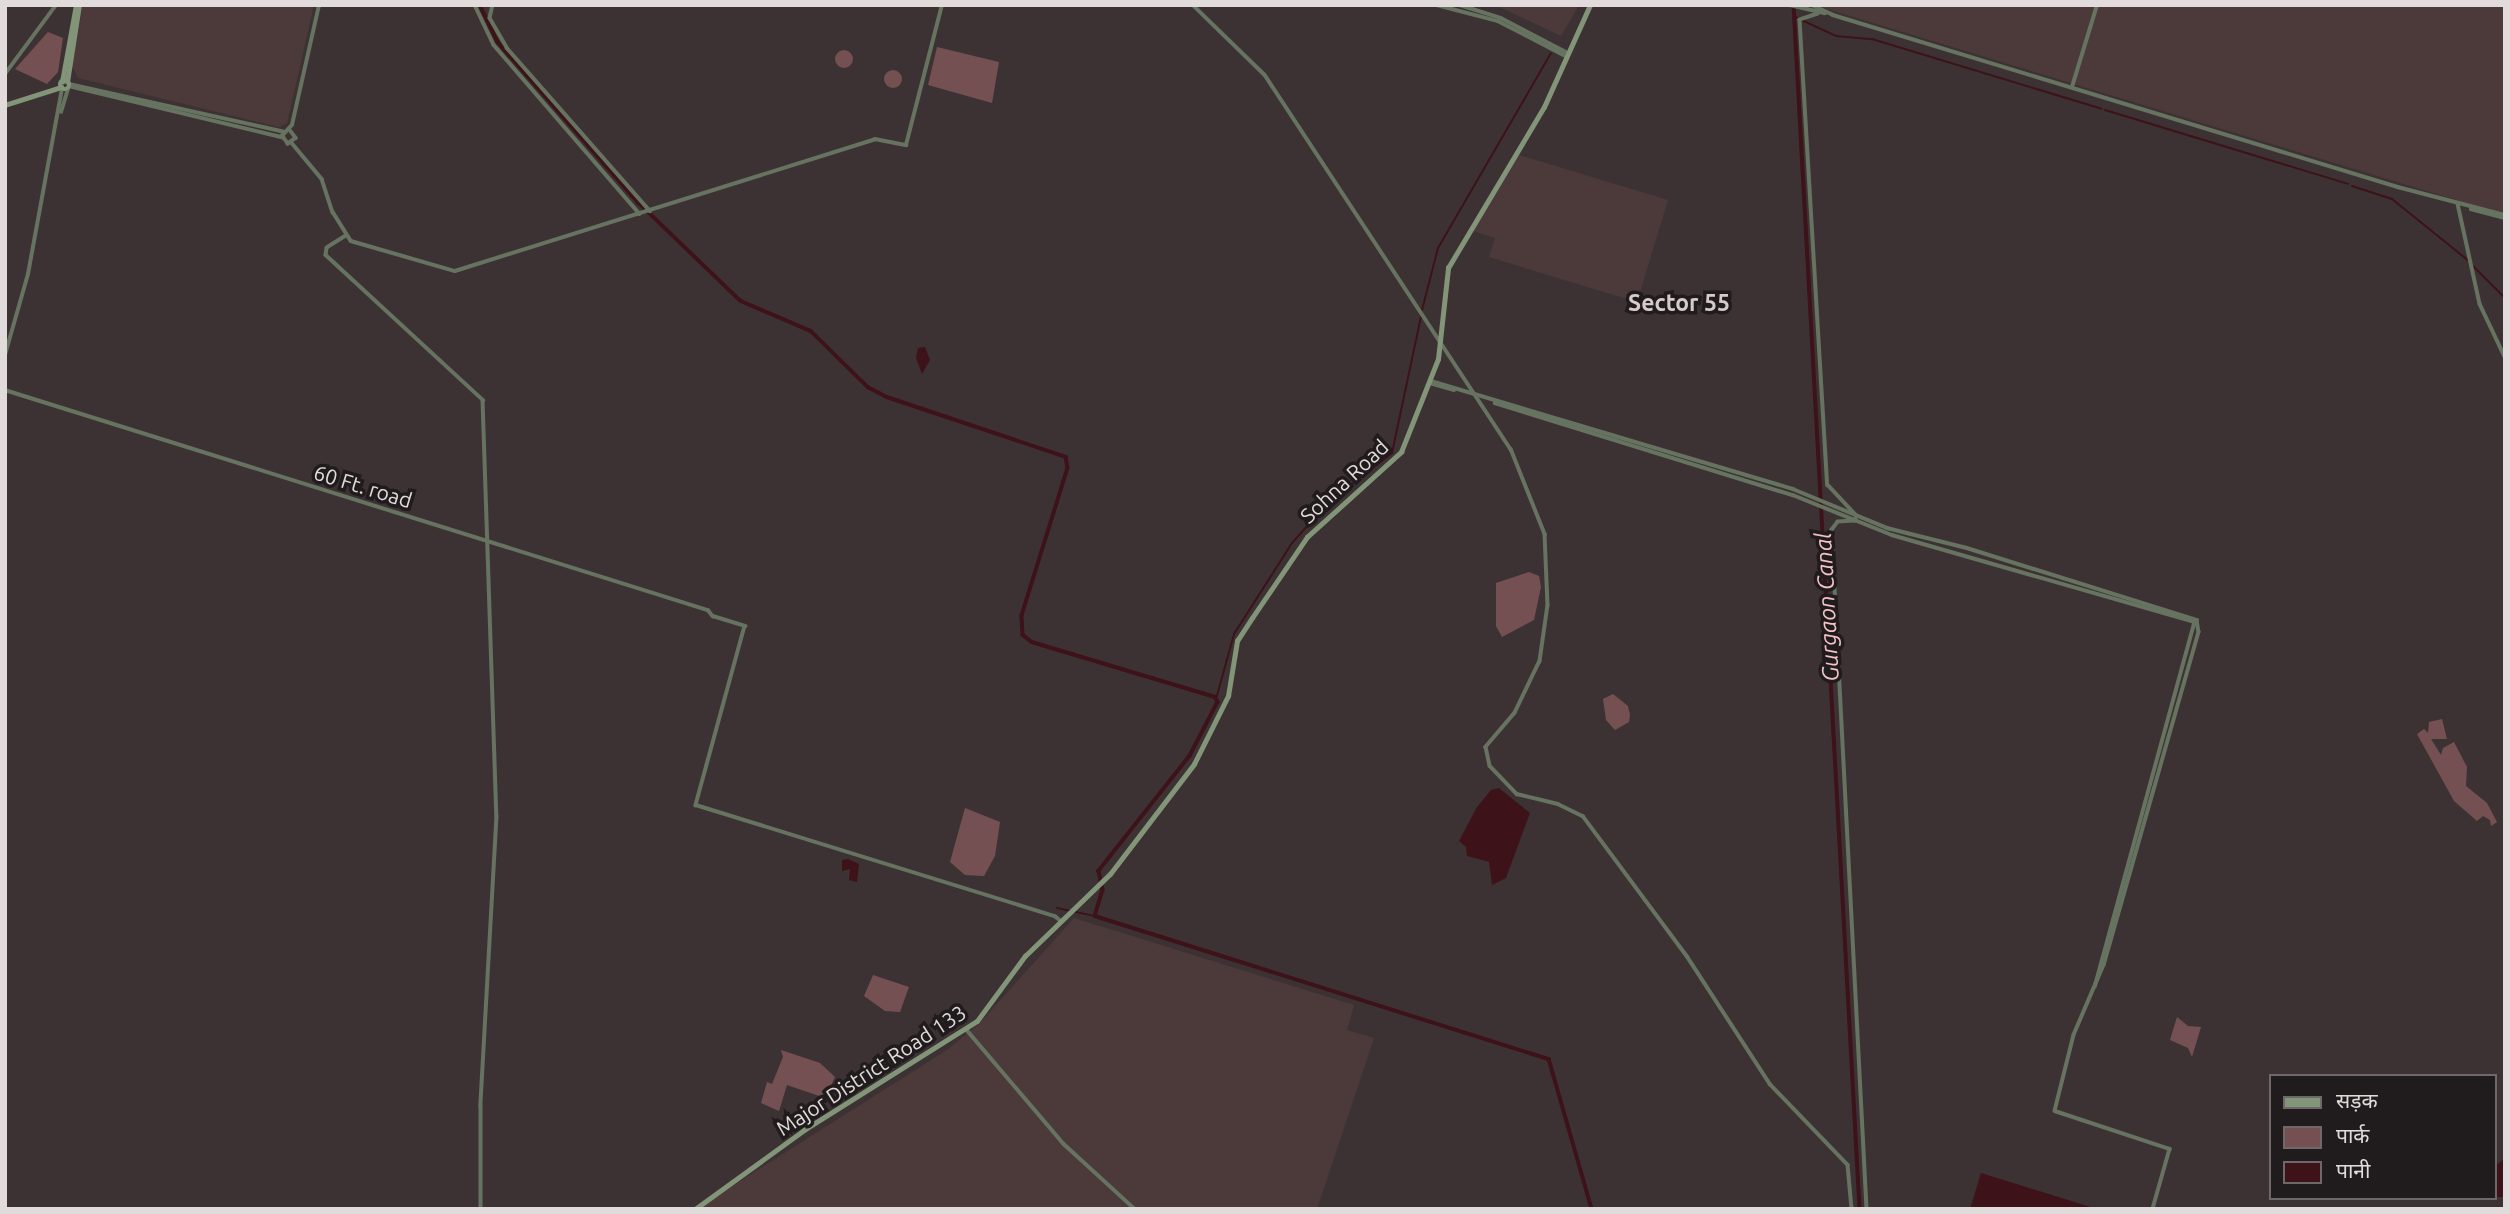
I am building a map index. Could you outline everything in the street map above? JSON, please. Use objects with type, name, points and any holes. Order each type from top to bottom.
[{"type":"main road","points":[[5,105],[65,86],[78,5]]},
{"type":"main road","name":"Sohna Road","points":[[1104,879],[1194,764],[1214,729],[1230,691],[1241,635],[1304,541],[1400,454],[1430,382],[1441,341],[1448,268],[1544,107],[1565,53],[1590,5]]},
{"type":"main road","name":"Major District Road 133","points":[[695,1209],[804,1130],[966,1029],[982,1016],[1025,956],[1104,879]]},
{"type":"street","points":[[5,74],[56,5]]},
{"type":"street","points":[[282,138],[288,131],[319,5]]},
{"type":"street","points":[[475,5],[494,46],[641,214]]},
{"type":"street","points":[[494,5],[490,18],[507,48],[649,211]]},
{"type":"street","points":[[65,86],[282,138],[292,143],[322,179],[346,236],[352,241],[455,271],[875,139],[906,145],[942,5]]},
{"type":"street","points":[[1193,5],[1265,75],[1514,454],[1545,534],[1548,605],[1536,675],[1514,713],[1486,747],[1490,766],[1517,794],[1558,804],[1583,816],[1687,956],[1770,1084],[1846,1161],[1852,1209]]},
{"type":"street","points":[[1437,5],[1498,21],[1565,53]]},
{"type":"street","points":[[1460,5],[1501,18],[1557,49]]},
{"type":"street","points":[[1790,5],[1818,15]]},
{"type":"street","points":[[1812,5],[1825,13],[2505,216]]},
{"type":"street","points":[[2072,87],[2097,5]]},
{"type":"street","points":[[1825,13],[1800,18],[1828,485],[1856,519]]},
{"type":"street","points":[[5,355],[27,278],[65,86]]},
{"type":"street","points":[[65,86],[288,131],[296,135],[292,143]]},
{"type":"street","points":[[2458,204],[2488,328],[2505,357]]},
{"type":"street","points":[[346,236],[327,248],[326,255],[483,400],[497,816],[481,1106],[481,1209]]},
{"type":"street","points":[[1430,382],[1816,497],[1856,519]]},
{"type":"street","name":"60 Ft. road","points":[[5,390],[711,612],[746,629],[696,805],[1055,916],[1061,921]]},
{"type":"street","points":[[1475,395],[1817,504],[1856,519],[2195,622],[2095,987],[2074,1035],[2054,1111],[2170,1149],[2153,1209]]},
{"type":"street","points":[[1856,519],[1838,522],[1832,530],[1867,1209]]},
{"type":"street","points":[[966,1029],[1071,1151],[1135,1209]]},
{"type":"shaded area","points":[[83,5],[314,5],[287,123],[279,127],[78,78],[72,66]]},
{"type":"shaded area","points":[[1495,5],[1579,5],[1561,36]]},
{"type":"shaded area","points":[[1814,5],[2505,5],[2505,213],[2463,202]]},
{"type":"shaded area","points":[[1519,155],[1668,200],[1637,302],[1489,257],[1495,238],[1473,231]]},
{"type":"shaded area","points":[[1074,918],[1354,1005],[1347,1030],[1374,1038],[1317,1209],[696,1209],[947,1050],[980,1023]]},
{"type":"green space","points":[[48,32],[63,38],[58,72],[47,84],[15,69]]},
{"type":"green space","points":[[937,47],[999,62],[992,103],[928,85]]},
{"type":"green space","points":[[844,50],[850,53],[853,59],[850,65],[844,68],[838,65],[835,59],[838,53]]},
{"type":"green space","points":[[893,70],[899,73],[902,79],[899,85],[893,88],[887,85],[884,79],[887,73]]},
{"type":"green space","points":[[1529,572],[1539,576],[1541,587],[1534,620],[1502,637],[1496,626],[1496,583]]},
{"type":"green space","points":[[1613,694],[1628,706],[1630,715],[1629,722],[1615,730],[1606,720],[1603,699]]},
{"type":"green space","points":[[2442,719],[2447,739],[2431,739],[2441,755],[2443,748],[2454,742],[2467,767],[2466,786],[2487,803],[2497,822],[2491,826],[2490,820],[2483,816],[2477,821],[2454,801],[2417,734],[2424,729],[2428,733],[2429,722]]},
{"type":"green space","points":[[965,808],[1000,822],[995,856],[984,876],[965,875],[950,862]]},
{"type":"green space","points":[[873,975],[909,987],[900,1012],[885,1011],[864,996]]},
{"type":"green space","points":[[2177,1017],[2188,1026],[2201,1027],[2192,1057],[2188,1048],[2170,1040]]},
{"type":"green space","points":[[781,1050],[820,1063],[835,1077],[825,1098],[787,1085],[779,1111],[761,1103],[767,1082],[772,1084],[783,1057]]},
{"type":"water","points":[[925,347],[930,360],[922,374],[916,358],[918,348]]},
{"type":"water","points":[[1499,788],[1530,813],[1506,878],[1492,885],[1489,862],[1467,856],[1466,847],[1459,841],[1477,807],[1491,790]]},
{"type":"water","points":[[848,859],[859,864],[857,882],[849,880],[850,869],[842,871],[842,860]]},
{"type":"water","points":[[2505,1158],[2505,1197],[2496,1197],[2496,1165]]},
{"type":"water","points":[[1981,1173],[2097,1209],[1970,1209]]},
{"type":"waterway","points":[[480,5],[498,42],[639,203],[741,301],[811,331],[868,387],[887,397],[1066,457],[1068,468],[1022,616],[1023,635],[1032,642],[1215,697],[1218,702],[1190,756],[1099,871],[1103,890],[1095,916],[1549,1059],[1592,1209]]},
{"type":"waterway","name":"Gurgaon Canal","points":[[1794,5],[1860,1209]]},
{"type":"waterway","points":[[1795,17],[1836,36],[1872,39],[2102,109]]},
{"type":"waterway","points":[[1422,310],[1438,248],[1551,53]]},
{"type":"waterway","points":[[2105,110],[2348,184]]},
{"type":"waterway","points":[[2352,186],[2392,199],[2470,262]]},
{"type":"waterway","points":[[2473,266],[2505,298]]},
{"type":"waterway","points":[[1216,699],[1234,634],[1292,543],[1327,504],[1392,453],[1421,316]]},
{"type":"waterway","points":[[1057,908],[1095,916]]},
{"type":"district","name":"Sector 55","points":[[1679,303]]}]
